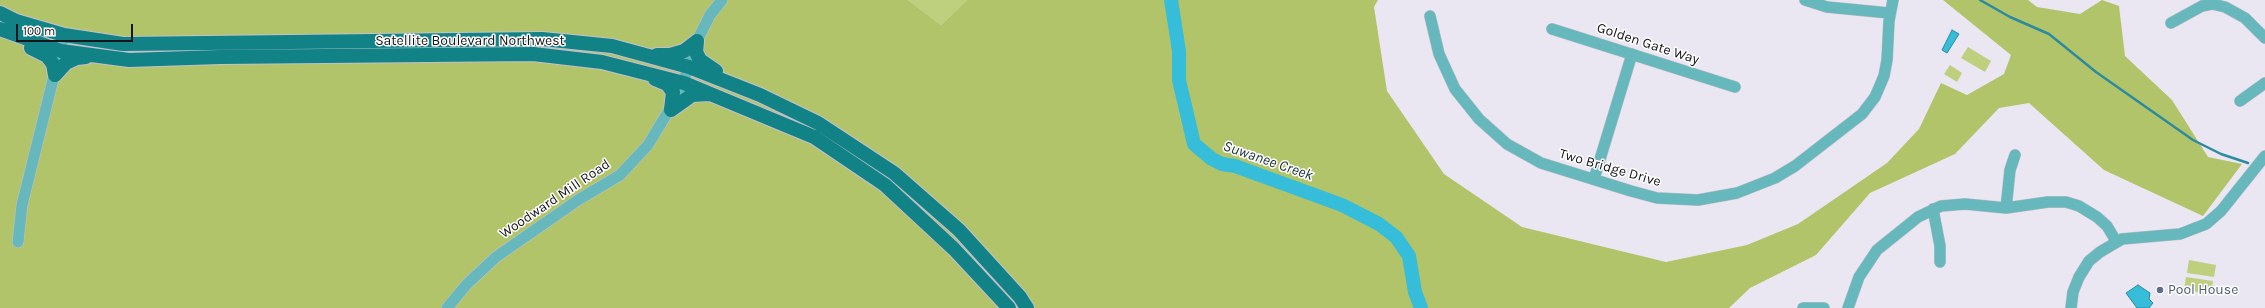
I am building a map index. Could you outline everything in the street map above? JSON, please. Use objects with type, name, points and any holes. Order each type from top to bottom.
[{"type":"main road","name":"Satellite Boulevard Northwest","points":[[0,13],[16,21],[64,35],[122,44],[542,39],[612,46],[689,67],[760,95],[818,123],[894,173],[959,230],[1020,297],[1027,308]]},
{"type":"main road","name":"Satellite Boulevard Northwest","points":[[0,29],[61,50],[129,60],[220,57],[533,54],[602,62],[684,82],[814,137],[884,185],[954,249],[1009,308]]},
{"type":"main road","points":[[0,32],[47,56],[53,64],[55,75]]},
{"type":"main road","points":[[642,54],[670,55],[684,51],[696,41]]},
{"type":"main road","points":[[696,41],[696,52],[700,60],[707,67],[760,95]]},
{"type":"main road","points":[[55,75],[66,63],[77,58],[96,55]]},
{"type":"main road","points":[[642,72],[667,84],[672,90],[674,98],[671,110]]},
{"type":"main road","points":[[671,110],[692,95],[715,95]]},
{"type":"street","name":"Woodward Mill Road","points":[[446,308],[467,284],[496,257],[578,200],[620,175],[648,145],[671,110],[684,82],[696,41],[710,15],[722,0]]},
{"type":"street","points":[[1805,0],[1827,6],[1890,13]]},
{"type":"street","name":"Two Bridge Drive","points":[[1430,16],[1437,48],[1449,77],[1462,99],[1478,119],[1507,144],[1530,157],[1553,167],[1645,195],[1690,200],[1737,194],[1778,176],[1858,118],[1872,101],[1885,71],[1890,13],[1893,0]]},
{"type":"street","points":[[2171,24],[2202,6],[2212,4],[2225,7],[2245,18],[2265,38]]},
{"type":"street","name":"Golden Gate Way","points":[[1552,29],[1735,87]]},
{"type":"street","points":[[18,242],[22,205],[64,35]]},
{"type":"street","points":[[1594,179],[1632,54]]},
{"type":"street","points":[[2240,100],[2265,83]]},
{"type":"street","points":[[2006,208],[2010,170],[2015,155]]},
{"type":"street","points":[[2071,308],[2075,285],[2085,266],[2100,252],[2116,241],[2136,237],[2180,234],[2206,224],[2221,211],[2265,156]]},
{"type":"street","points":[[1848,308],[1858,277],[1872,257],[1889,239],[1918,217],[1932,209],[1959,204],[2006,208],[2048,202],[2072,204],[2098,217],[2107,226],[2116,241]]},
{"type":"street","points":[[1932,209],[1940,246],[1940,262]]},
{"type":"street","points":[[1803,308],[1824,308]]},
{"type":"green space","points":[[0,0],[908,0],[941,25],[967,0],[1378,0],[1374,7],[1387,91],[1444,174],[1522,227],[1666,262],[1747,245],[1798,224],[1887,163],[1919,129],[1941,83],[1967,95],[2004,74],[2011,55],[1943,0],[2028,0],[2037,7],[2080,14],[2102,0],[2119,6],[2125,56],[2172,100],[2208,157],[2242,164],[2203,216],[2104,170],[2029,103],[1999,108],[1955,154],[1870,193],[1816,255],[1750,288],[1729,308],[0,308]]},
{"type":"green space","points":[[908,0],[967,0],[941,25]]},
{"type":"green space","points":[[1968,47],[1991,61],[1985,72],[1961,58]]},
{"type":"green space","points":[[1950,65],[1962,73],[1957,82],[1944,74]]},
{"type":"green space","points":[[2189,260],[2216,265],[2214,277],[2187,273]]},
{"type":"green space","points":[[2186,277],[2213,281],[2211,294],[2184,290]]},
{"type":"water","points":[[1952,30],[1959,34],[1947,53],[1942,50]]},
{"type":"water","points":[[2138,285],[2150,293],[2149,299],[2153,303],[2149,308],[2137,308],[2126,293]]},
{"type":"waterway","name":"Suwanee Creek","points":[[1171,0],[1179,51],[1179,80],[1194,144],[1212,159],[1222,164],[1235,166],[1342,205],[1379,224],[1396,237],[1409,256],[1415,292],[1421,308]]},
{"type":"waterway","points":[[1980,0],[2010,17],[2049,34],[2096,72],[2193,140],[2221,154],[2248,163]]},
{"type":"place","name":"Pool House","points":[[2160,290]]}]
